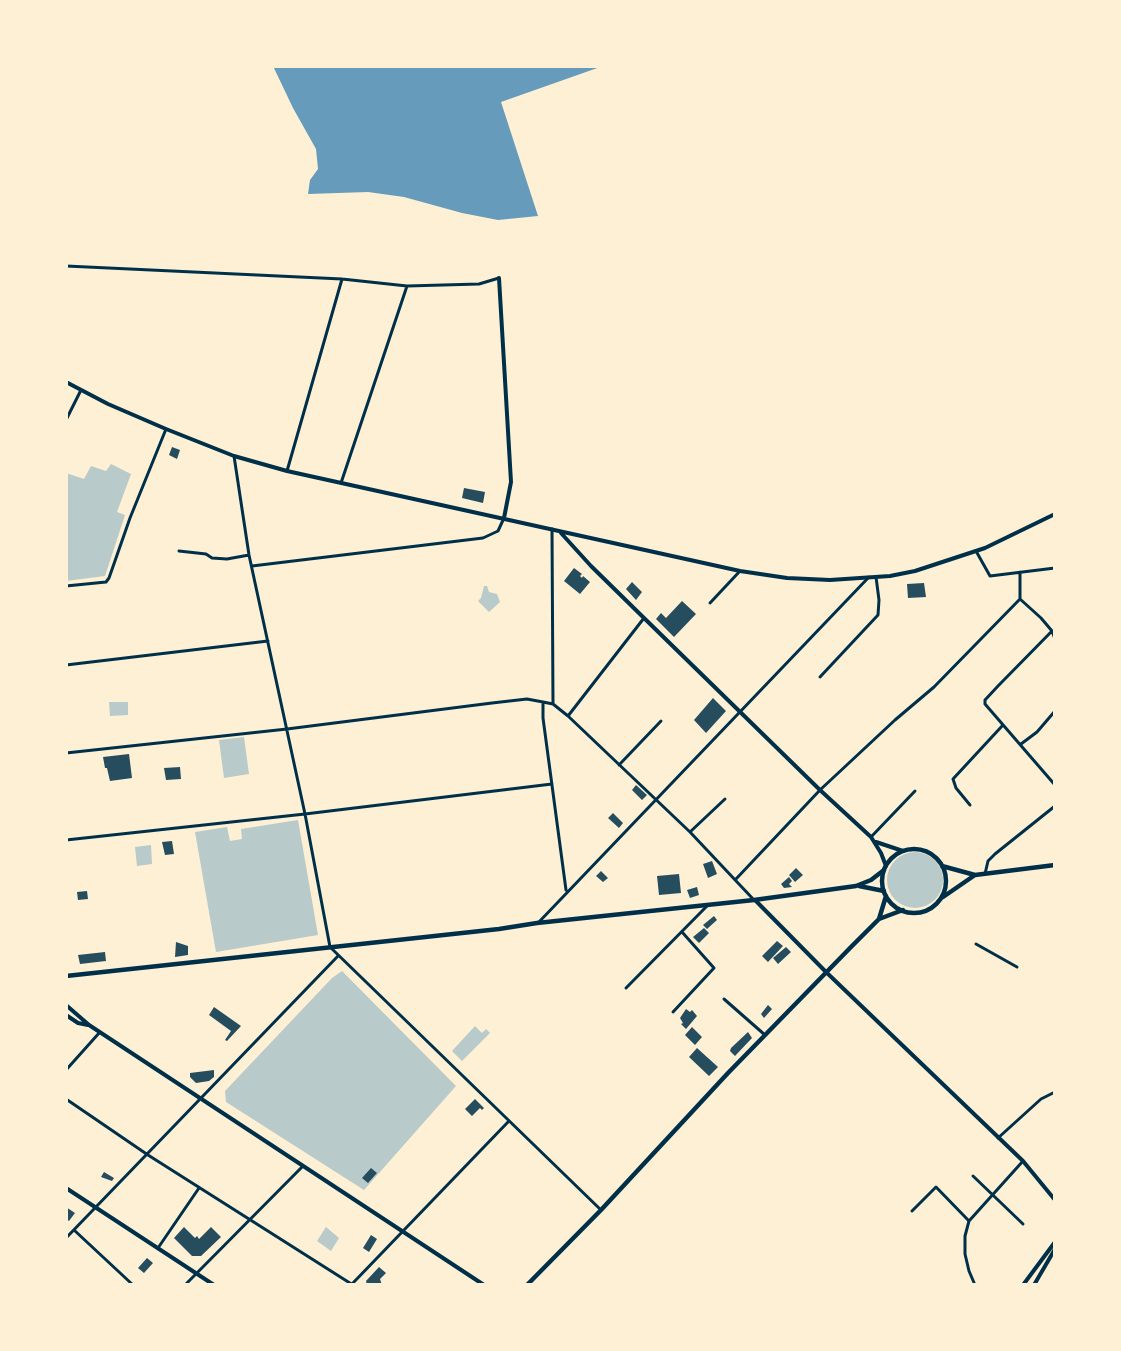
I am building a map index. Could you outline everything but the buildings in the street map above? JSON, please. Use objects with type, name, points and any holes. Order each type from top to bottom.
[{"type":"main road","points":[[879,919],[885,894],[882,877],[885,868],[890,859],[903,850],[926,851],[935,857],[946,877],[941,898]]},
{"type":"main road","points":[[942,866],[975,875],[1055,866]]},
{"type":"main road","points":[[66,976],[754,900],[856,886],[871,880],[885,868]]},
{"type":"main road","points":[[856,886],[885,894],[893,904],[903,910],[924,911],[975,875]]},
{"type":"main road","points":[[527,1285],[879,919],[903,910]]},
{"type":"street","points":[[66,266],[342,279],[407,286],[479,284],[499,278],[511,482],[504,518],[498,531],[483,538],[252,566]]},
{"type":"street","points":[[287,471],[342,279]]},
{"type":"street","points":[[341,483],[407,286]]},
{"type":"street","points":[[66,382],[166,429],[234,456],[287,471],[740,571],[810,580],[876,577],[915,571],[976,551],[1055,514]]},
{"type":"street","points":[[66,420],[81,390]]},
{"type":"street","points":[[66,586],[106,582],[109,578],[130,518],[166,429]]},
{"type":"street","points":[[234,456],[249,555],[305,814],[330,947],[601,1210]]},
{"type":"street","points":[[552,529],[553,704]]},
{"type":"street","points":[[560,532],[591,566],[740,712],[872,837],[885,868]]},
{"type":"street","points":[[179,551],[227,559],[249,555]]},
{"type":"street","points":[[976,551],[990,576],[1055,568]]},
{"type":"street","points":[[710,603],[740,571]]},
{"type":"street","points":[[736,879],[820,790],[934,687],[1020,598],[1020,572]]},
{"type":"street","points":[[537,923],[869,577]]},
{"type":"street","points":[[820,677],[878,615],[876,577]]},
{"type":"street","points":[[1020,598],[1052,631],[1055,639]]},
{"type":"street","points":[[567,716],[644,618]]},
{"type":"street","points":[[1052,631],[986,700],[986,707],[1055,785]]},
{"type":"street","points":[[66,665],[268,641]]},
{"type":"street","points":[[66,753],[287,729],[527,699],[553,704],[690,832],[826,972],[1023,1161],[1055,1200]]},
{"type":"street","points":[[543,702],[543,718],[566,891]]},
{"type":"street","points":[[1021,744],[1037,732],[1055,711]]},
{"type":"street","points":[[620,765],[661,721]]},
{"type":"street","points":[[970,805],[956,788],[953,779],[1003,725]]},
{"type":"street","points":[[1049,778],[1055,774]]},
{"type":"street","points":[[66,840],[552,784]]},
{"type":"street","points":[[872,837],[915,791]]},
{"type":"street","points":[[690,832],[725,799]]},
{"type":"street","points":[[985,874],[988,861],[994,854],[1055,806]]},
{"type":"street","points":[[875,842],[903,850]]},
{"type":"street","points":[[626,988],[708,905]]},
{"type":"street","points":[[673,1012],[714,968],[682,932]]},
{"type":"street","points":[[976,944],[1017,967]]},
{"type":"street","points":[[66,1238],[338,956]]},
{"type":"street","points":[[724,999],[765,1035]]},
{"type":"street","points":[[66,1005],[89,1025],[484,1285]]},
{"type":"street","points":[[66,1015],[78,1023],[89,1025]]},
{"type":"street","points":[[66,1070],[100,1032]]},
{"type":"street","points":[[998,1138],[1041,1099],[1055,1092]]},
{"type":"street","points":[[66,1099],[148,1155],[351,1285],[508,1122]]},
{"type":"street","points":[[975,1285],[965,1254],[965,1236],[969,1221],[1023,1161]]},
{"type":"street","points":[[185,1285],[303,1166]]},
{"type":"street","points":[[974,1176],[1023,1224]]},
{"type":"street","points":[[912,1211],[936,1187],[969,1221]]},
{"type":"street","points":[[66,1188],[214,1285]]},
{"type":"street","points":[[158,1248],[199,1188]]},
{"type":"street","points":[[74,1230],[133,1285]]},
{"type":"street","points":[[1023,1285],[1055,1242]]},
{"type":"street","points":[[1034,1285],[1055,1249]]},
{"type":"shaded area","points":[[111,464],[131,474],[117,512],[125,515],[105,576],[66,581],[66,473],[84,479],[91,466],[106,471]]},
{"type":"shaded area","points":[[484,586],[487,586],[489,592],[497,594],[500,602],[489,612],[478,601]]},
{"type":"shaded area","points":[[109,702],[128,702],[128,715],[110,716]]},
{"type":"shaded area","points":[[244,737],[249,774],[224,778],[219,740]]},
{"type":"shaded area","points":[[298,820],[318,935],[216,952],[195,832],[227,827],[230,841],[242,839],[241,829]]},
{"type":"shaded area","points":[[151,845],[152,864],[137,866],[135,847]]},
{"type":"shaded area","points":[[909,852],[921,852],[931,856],[939,864],[943,880],[939,896],[931,904],[921,908],[909,908],[899,904],[891,896],[887,886],[887,874],[891,864],[899,856]]},
{"type":"shaded area","points":[[342,971],[456,1086],[364,1190],[226,1102],[225,1091],[332,978]]},
{"type":"shaded area","points":[[475,1026],[482,1033],[486,1029],[490,1033],[462,1061],[452,1051]]},
{"type":"shaded area","points":[[326,1227],[339,1238],[331,1251],[317,1241]]},
{"type":"water","points":[[273,66],[603,66],[501,102],[538,216],[498,220],[404,197],[368,192],[308,194],[310,180],[318,169],[316,149]]}]
